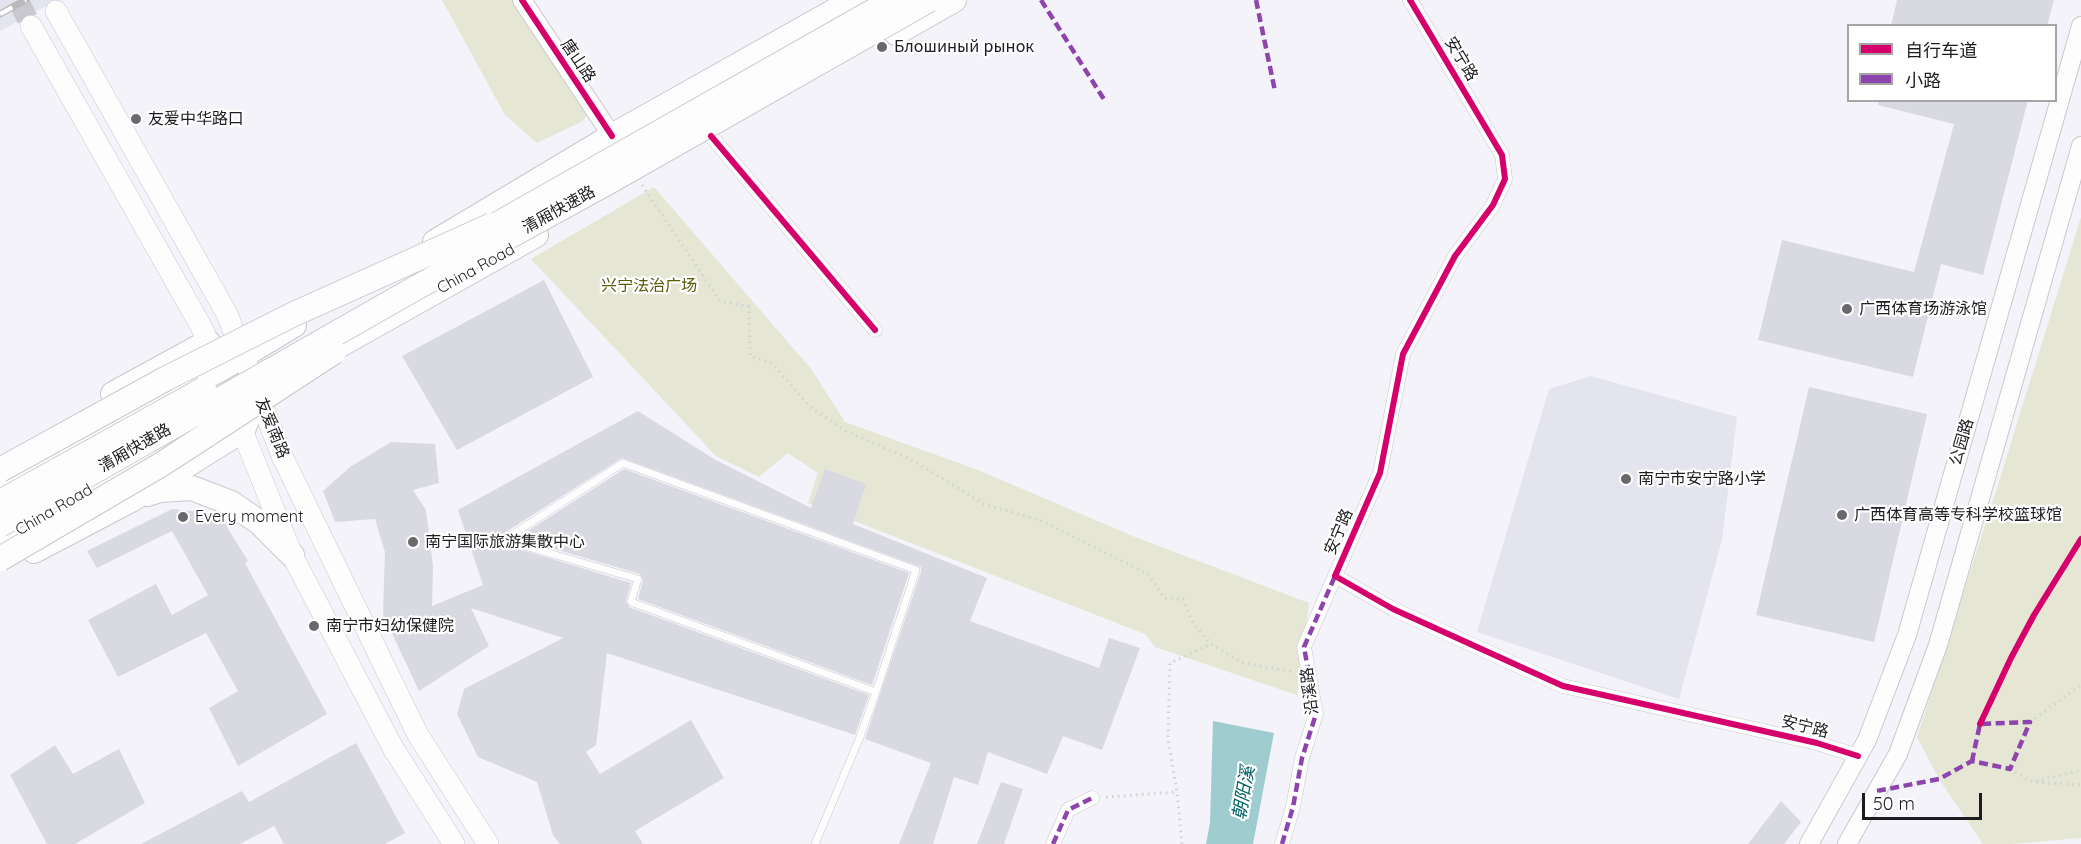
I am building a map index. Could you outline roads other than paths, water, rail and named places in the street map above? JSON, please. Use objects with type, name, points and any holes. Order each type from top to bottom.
[{"type":"highway","points":[[0,485],[219,370],[612,136],[854,0]]},
{"type":"highway","name":"清厢快速路","points":[[0,525],[414,289],[517,223],[893,0]]},
{"type":"highway","name":"清厢快速路","points":[[0,502],[517,223],[612,180],[929,0]]},
{"type":"highway","name":"China Road","points":[[0,541],[233,406],[954,0]]},
{"type":"highway","points":[[0,470],[165,379],[294,314],[517,223]]},
{"type":"highway","points":[[0,559],[162,464],[517,223]]},
{"type":"highway","points":[[0,457],[208,342]]},
{"type":"highway","points":[[0,570],[131,500],[243,430],[258,392]]},
{"type":"highway","points":[[131,500],[160,490],[192,488],[231,503],[259,522],[292,555]]},
{"type":"main road","name":"唐山路","points":[[522,0],[612,136]]},
{"type":"main road","name":"友爱南路","points":[[56,11],[227,314],[282,456],[418,735],[488,844]]},
{"type":"main road","name":"友爱南路","points":[[31,26],[202,328],[292,555],[393,748],[454,844]]},
{"type":"main road","name":"公园路","points":[[1809,844],[1867,740],[1907,635],[2081,26]]},
{"type":"main road","name":"公园路","points":[[1847,844],[1898,754],[1938,645],[2081,146]]},
{"type":"street","name":"安宁路","points":[[1410,0],[1502,155],[1505,179],[1493,205],[1455,256],[1403,354],[1380,473],[1335,576],[1394,609],[1563,686],[1817,743],[1858,756]]},
{"type":"street","points":[[711,136],[875,330]]},
{"type":"street","name":"沿溪路","points":[[1282,844],[1293,807],[1302,758],[1316,714],[1304,647],[1335,576]]},
{"type":"street","points":[[1053,844],[1068,810],[1092,798]]},
{"type":"lane","points":[[815,844],[860,737],[876,692],[916,570],[623,463],[504,540],[638,579],[631,602],[876,692]]},
{"type":"water","name":"朝阳溪","points":[[1213,721],[1274,733],[1253,844],[1206,844],[1210,823]]},
{"type":"tunnel","points":[[18,0],[31,26]]},
{"type":"railway","points":[[0,14],[26,0]]},
{"type":"place","name":"Блошиный рынок","points":[[882,47]]},
{"type":"place","name":"友爱中华路口","points":[[136,119]]},
{"type":"place","name":"广西体育场游泳馆","points":[[1847,309]]},
{"type":"place","name":"南宁市安宁路小学","points":[[1626,479]]},
{"type":"place","name":"广西体育高等专科学校篮球馆","points":[[1842,515]]},
{"type":"place","name":"Every moment","points":[[183,517]]},
{"type":"place","name":"南宁国际旅游集散中心","points":[[413,542]]},
{"type":"place","name":"南宁市妇幼保健院","points":[[314,626]]},
{"type":"park label","name":"兴宁法治广场","points":[[649,286]]}]
